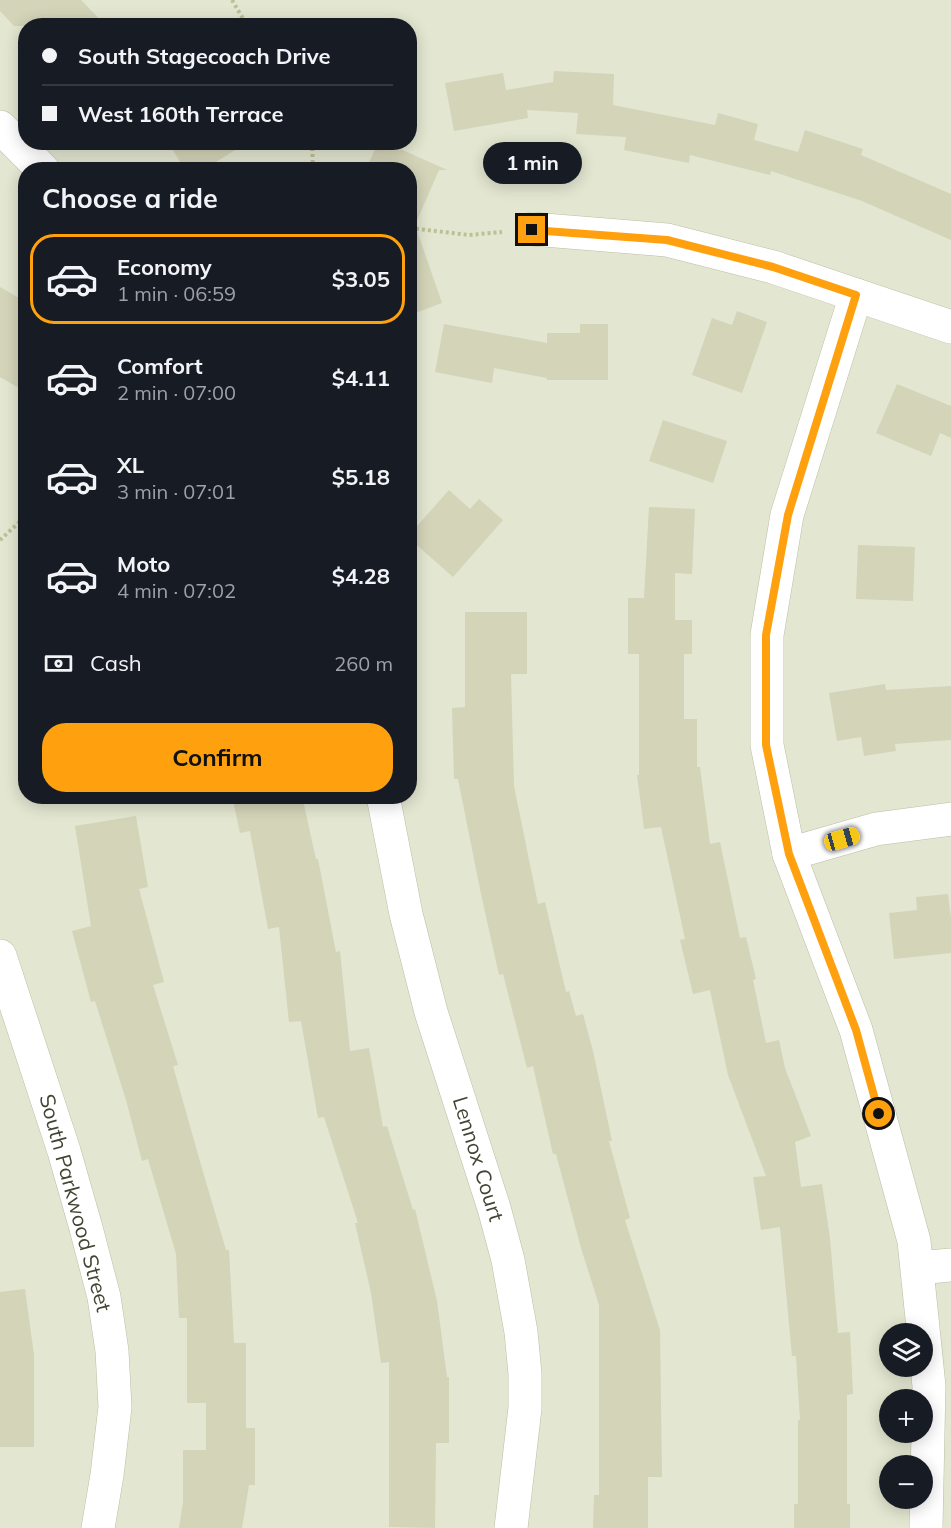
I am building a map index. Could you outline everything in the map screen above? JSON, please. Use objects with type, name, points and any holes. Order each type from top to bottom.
[{"type":"street","points":[[0,127],[18,145]]},
{"type":"street","points":[[23,150],[35,162]]},
{"type":"street","points":[[532,230],[667,240],[773,267],[951,327]]},
{"type":"street","points":[[856,295],[788,515],[766,635],[766,745],[789,854],[856,1030],[914,1241],[929,1386],[926,1528]]},
{"type":"street","name":"Lennox Court","points":[[385,804],[408,924],[431,1012],[508,1260],[521,1332],[525,1408],[511,1528]]},
{"type":"street","points":[[789,854],[876,829],[951,819]]},
{"type":"street","name":"South Parkwood Street","points":[[0,956],[64,1151],[104,1297],[112,1351],[115,1407],[98,1528]]},
{"type":"street","points":[[918,1269],[951,1265]]},
{"type":"path","points":[[232,0],[243,18]]},
{"type":"path","points":[[417,229],[469,235],[532,230]]},
{"type":"path","points":[[0,540],[18,523]]},
{"type":"shaded area","points":[[0,0],[951,0],[951,1528],[0,1528]]},
{"type":"building","points":[[0,0],[81,0],[98,18],[18,18],[18,26],[14,26],[0,11]]},
{"type":"building","points":[[554,71],[614,74],[613,105],[715,125],[718,113],[758,124],[754,140],[798,152],[805,130],[863,149],[861,155],[951,194],[951,240],[862,201],[771,171],[770,175],[690,155],[689,163],[624,150],[626,137],[576,134],[578,113],[527,110],[528,118],[454,131],[445,83],[503,73],[506,90],[553,82]]},
{"type":"building","points":[[173,150],[235,150],[216,162],[180,162]]},
{"type":"building","points":[[375,150],[403,150],[447,170],[439,170],[417,220],[417,162],[369,162]]},
{"type":"building","points":[[417,231],[442,303],[417,312]]},
{"type":"building","points":[[0,287],[18,297],[18,386],[0,377]]},
{"type":"building","points":[[737,311],[767,322],[742,393],[692,375],[712,318],[732,325]]},
{"type":"building","points":[[444,324],[547,343],[547,333],[580,333],[580,324],[608,324],[608,380],[547,380],[547,378],[494,368],[492,383],[435,372]]},
{"type":"building","points":[[897,384],[951,406],[951,438],[940,433],[931,456],[876,433]]},
{"type":"building","points":[[663,420],[727,441],[713,483],[649,461]]},
{"type":"building","points":[[449,490],[470,509],[479,499],[503,520],[453,577],[417,545],[417,526]]},
{"type":"building","points":[[649,507],[695,509],[692,574],[675,573],[675,620],[692,620],[692,654],[684,654],[684,719],[697,719],[697,767],[700,767],[710,844],[720,842],[740,938],[746,937],[756,979],[753,980],[766,1043],[779,1040],[785,1068],[811,1136],[795,1142],[801,1187],[822,1184],[830,1238],[838,1333],[850,1332],[853,1394],[847,1395],[847,1504],[850,1504],[850,1528],[794,1528],[794,1504],[798,1504],[798,1420],[800,1420],[796,1356],[792,1356],[780,1227],[761,1230],[753,1177],[766,1176],[728,1075],[710,990],[693,994],[680,940],[685,939],[661,827],[644,829],[637,775],[639,775],[639,654],[628,654],[628,598],[644,598]]},
{"type":"building","points":[[858,545],[915,547],[913,601],[856,599]]},
{"type":"building","points":[[465,612],[527,612],[527,674],[511,674],[514,786],[538,904],[545,902],[566,992],[569,991],[576,1016],[583,1014],[593,1051],[612,1141],[609,1141],[630,1218],[625,1220],[660,1330],[662,1477],[648,1477],[648,1528],[593,1528],[594,1495],[599,1495],[599,1305],[556,1154],[553,1154],[533,1066],[527,1068],[503,974],[499,975],[458,779],[454,779],[452,708],[465,707]]},
{"type":"building","points":[[885,684],[886,690],[951,686],[951,740],[895,744],[896,751],[864,756],[861,737],[837,741],[829,693]]},
{"type":"building","points":[[234,804],[304,804],[316,859],[318,859],[336,952],[340,951],[350,1051],[369,1048],[383,1127],[387,1126],[413,1210],[415,1209],[437,1301],[447,1377],[449,1377],[449,1443],[436,1443],[435,1528],[389,1527],[389,1362],[381,1363],[371,1293],[355,1223],[358,1223],[324,1117],[318,1118],[301,1021],[289,1022],[279,927],[268,929],[250,831],[240,833]]},
{"type":"building","points":[[136,816],[148,887],[139,889],[164,982],[153,985],[178,1065],[173,1066],[201,1165],[226,1250],[229,1250],[234,1343],[246,1343],[246,1428],[255,1428],[255,1485],[249,1485],[242,1528],[179,1528],[183,1502],[183,1450],[206,1450],[206,1403],[187,1403],[187,1318],[179,1318],[176,1254],[148,1159],[142,1161],[126,1100],[95,1001],[91,1002],[72,931],[91,926],[75,826]]},
{"type":"building","points":[[948,894],[951,953],[894,959],[889,913],[917,910],[916,897]]},
{"type":"building","points":[[25,1289],[34,1355],[34,1447],[0,1447],[0,1292]]},
{"type":"route","points":[[532,230],[667,240],[773,267],[856,295],[788,515],[766,635],[766,745],[789,854],[856,1030],[879,1114]]}]
